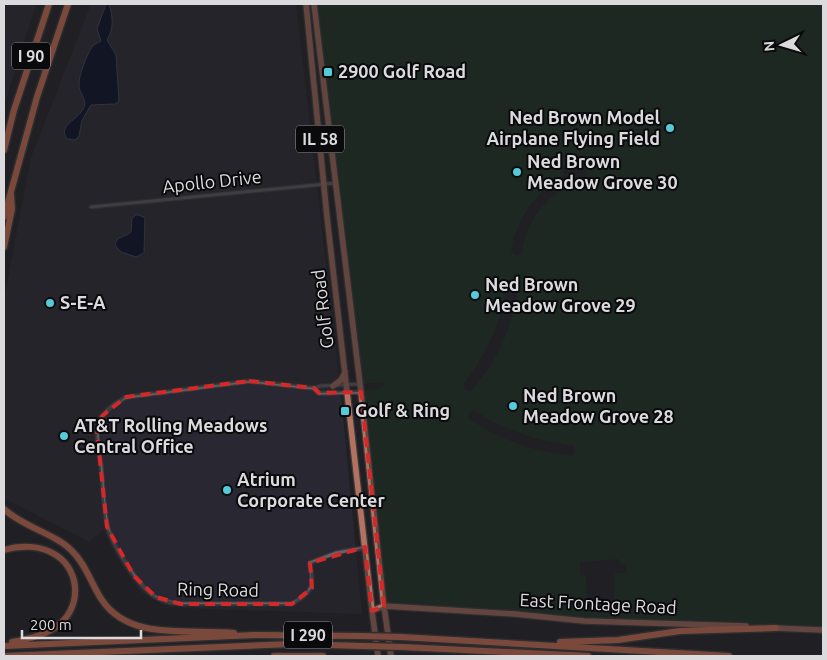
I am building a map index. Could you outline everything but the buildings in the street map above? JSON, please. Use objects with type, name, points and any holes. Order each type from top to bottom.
[{"type":"highway","name":"I 90","points":[[4,150],[30,58],[49,4]]},
{"type":"highway","name":"I 90","points":[[4,217],[37,97],[68,4]]},
{"type":"highway","points":[[4,247],[12,209],[11,188]]},
{"type":"highway","points":[[4,509],[19,521],[72,550],[102,601],[114,614],[130,623],[143,628],[158,630],[224,632],[255,636]]},
{"type":"highway","points":[[4,550],[18,546],[31,547],[56,555],[70,570],[76,590],[72,609],[67,617],[56,627],[30,638],[4,644]]},
{"type":"highway","points":[[526,644],[618,640],[680,631],[776,628]]},
{"type":"highway","name":"I 290","points":[[4,644],[255,636],[361,636],[728,656]]},
{"type":"highway","points":[[5,656],[274,645],[403,647],[588,656]]},
{"type":"highway","points":[[274,656],[323,656]]},
{"type":"main road","name":"Golf Road","points":[[306,4],[324,184],[372,611]]},
{"type":"main road","name":"Golf Road","points":[[314,4],[361,392],[384,606]]},
{"type":"main road","points":[[333,386],[341,380],[345,372]]},
{"type":"main road","name":"East Frontage Road","points":[[372,611],[384,606],[515,614],[584,621],[823,630]]},
{"type":"main road","name":"IL 58","points":[[384,606],[391,656]]},
{"type":"main road","name":"IL 58","points":[[372,611],[378,656]]},
{"type":"street","name":"Apollo Drive","points":[[91,207],[336,184]]},
{"type":"street","name":"Ring Road","points":[[360,384],[314,388],[248,381],[126,397],[113,404],[102,416],[97,432],[107,527],[122,557],[144,588],[156,597],[181,604],[292,604],[303,598],[312,588],[313,576],[310,563],[336,553],[365,548]]},
{"type":"street","name":"Ring Road","points":[[314,388],[319,393],[361,392]]},
{"type":"highlighted area","points":[[249,381],[314,388],[319,393],[361,392],[384,606],[372,611],[365,547],[310,563],[312,588],[292,604],[181,604],[156,597],[134,576],[107,527],[97,432],[102,416],[126,397]]},
{"type":"shaded area","points":[[4,4],[36,4],[4,106]]},
{"type":"shaded area","points":[[91,4],[296,4],[341,396],[362,614],[184,608],[165,605],[141,592],[121,564],[103,530],[89,542],[4,498],[4,300],[31,158]]},
{"type":"green space","points":[[314,4],[823,4],[823,630],[638,624],[384,606],[361,392],[381,388],[385,384],[380,382],[360,384]],"holes":[[[573,160],[583,163],[587,171],[586,178],[581,183],[573,185],[570,182],[561,186],[561,189],[546,202],[526,234],[522,254],[516,256],[511,252],[520,221],[539,195],[555,181],[558,182],[564,174],[562,171],[566,164]],[[514,278],[520,283],[507,332],[489,368],[471,391],[466,390],[463,385],[480,360],[502,310],[508,280]],[[474,410],[521,434],[546,441],[573,445],[575,451],[572,456],[517,444],[480,426],[468,418],[469,413]],[[619,559],[620,564],[625,564],[626,562],[626,573],[615,573],[614,603],[604,604],[603,601],[587,600],[586,576],[580,575],[580,562]]]},
{"type":"water","points":[[106,4],[109,4],[112,23],[107,40],[116,55],[119,101],[115,104],[91,105],[82,120],[79,136],[75,140],[67,139],[65,134],[66,127],[84,108],[85,104],[79,88],[80,75],[90,50],[101,41],[97,29]]},
{"type":"water","points":[[136,215],[145,218],[144,253],[136,257],[121,252],[115,245],[117,240],[131,232],[132,218]]},
{"type":"place","name":"2900 Golf Road","points":[[328,72]]},
{"type":"place","name":"Ned Brown Model Airplane Flying Field","points":[[670,128]]},
{"type":"place","name":"Ned Brown Meadow Grove 30","points":[[517,172]]},
{"type":"place","name":"Ned Brown Meadow Grove 29","points":[[475,295]]},
{"type":"place","name":"S-E-A","points":[[50,303]]},
{"type":"place","name":"Ned Brown Meadow Grove 28","points":[[513,406]]},
{"type":"place","name":"Golf & Ring","points":[[345,411]]},
{"type":"place","name":"AT&T Rolling Meadows Central Office","points":[[64,436]]},
{"type":"place","name":"Atrium Corporate Center","points":[[227,490]]}]
